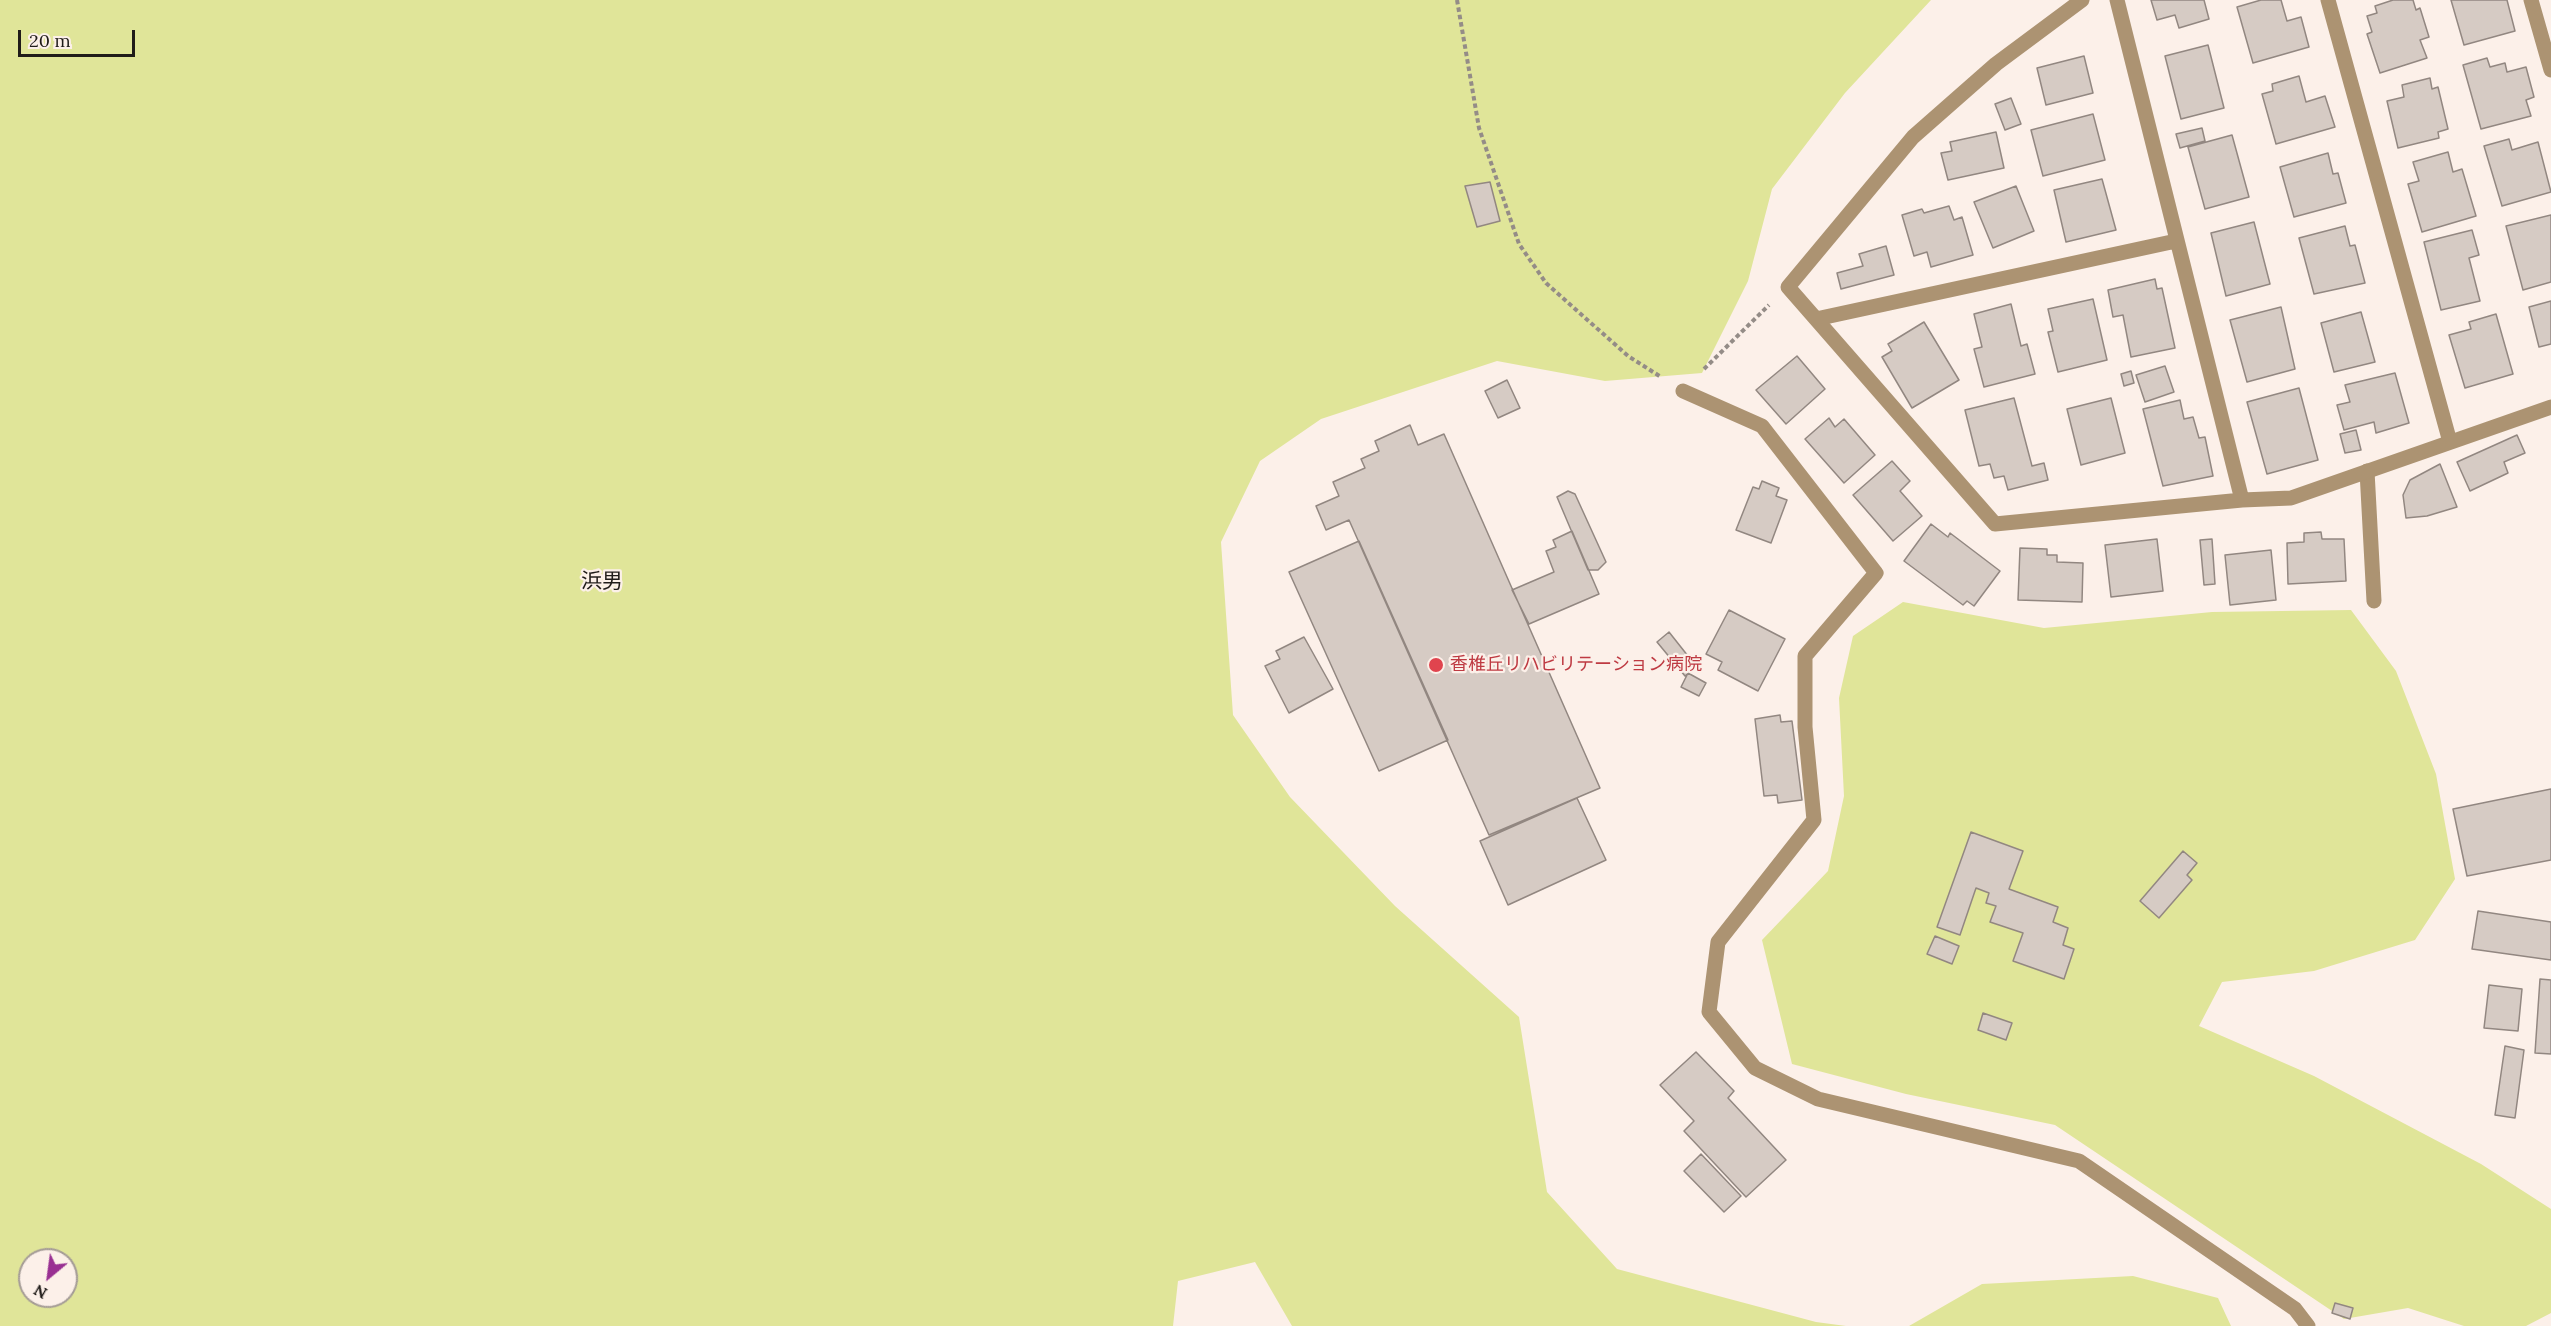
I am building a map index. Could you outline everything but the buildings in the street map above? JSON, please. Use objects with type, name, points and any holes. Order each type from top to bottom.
[{"type":"street","points":[[2082,0],[1996,64],[1913,137],[1788,286],[1995,524],[2242,500],[2291,498],[2551,407]]},
{"type":"street","points":[[2117,0],[2242,500]]},
{"type":"street","points":[[2328,0],[2450,442]]},
{"type":"street","points":[[2531,0],[2551,70]]},
{"type":"street","points":[[1816,319],[2176,241]]},
{"type":"street","points":[[1683,391],[1762,426],[1876,573],[1806,656],[1805,727],[1814,820],[1718,942],[1709,1012],[1755,1068],[1818,1099],[2079,1161],[2295,1309],[2308,1326]]},
{"type":"street","points":[[2367,471],[2374,601]]},
{"type":"path","points":[[1457,0],[1479,128],[1520,244],[1546,283],[1628,356],[1683,391],[1788,286]]},
{"type":"green space","points":[[0,0],[1931,0],[1845,93],[1772,189],[1748,281],[1702,373],[1605,381],[1497,361],[1321,419],[1260,461],[1221,542],[1233,715],[1290,797],[1395,906],[1519,1017],[1547,1192],[1617,1269],[1816,1322],[1846,1326],[1292,1326],[1255,1262],[1178,1281],[1173,1326],[0,1326]]},
{"type":"green space","points":[[1903,602],[2044,628],[2212,612],[2351,610],[2396,671],[2436,774],[2455,879],[2415,940],[2314,971],[2222,982],[2199,1026],[2314,1076],[2481,1164],[2551,1209],[2551,1313],[2526,1326],[2464,1326],[2408,1308],[2344,1319],[2055,1125],[1906,1094],[1792,1064],[1762,940],[1828,871],[1844,796],[1839,698],[1853,636]]},
{"type":"green space","points":[[2133,1276],[2218,1298],[2231,1326],[1909,1326],[1982,1284]]},
{"type":"place","name":"香椎丘リハビリテーション病院","points":[[1436,665]]},
{"type":"district","name":"浜男","points":[[602,582]]}]
